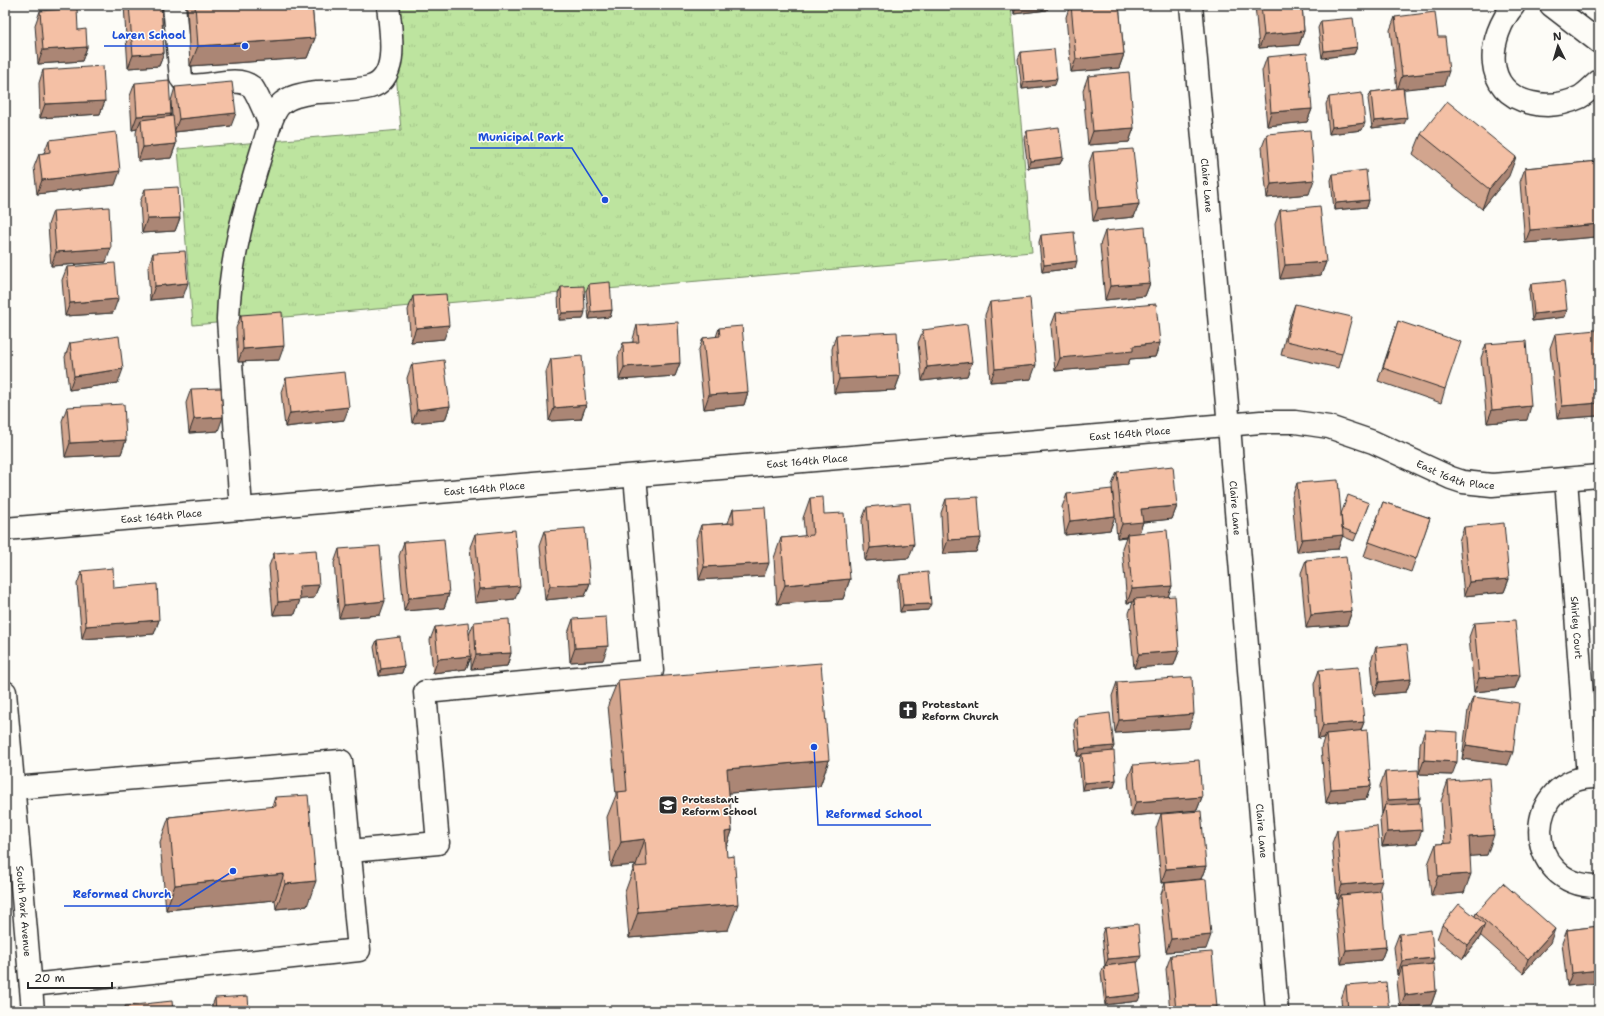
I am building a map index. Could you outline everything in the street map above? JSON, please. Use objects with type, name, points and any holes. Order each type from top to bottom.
[{"type":"street","points":[[174,5],[181,78],[186,84],[193,86],[223,82],[242,83],[247,85],[252,88],[270,124]]},
{"type":"street","points":[[241,509],[228,319],[228,296],[240,227],[270,124],[278,106],[290,97],[309,93],[371,87],[384,79],[390,66],[392,54],[388,5]]},
{"type":"street","name":"Claire Lane","points":[[1191,5],[1229,426],[1277,1011]]},
{"type":"street","points":[[1514,5],[1506,15],[1496,41],[1492,59],[1496,74],[1505,90],[1521,101],[1542,105],[1557,104],[1580,96],[1599,82]]},
{"type":"street","points":[[1551,5],[1599,42]]},
{"type":"street","name":"East 164th Place","points":[[5,529],[1229,426],[1261,422],[1295,422],[1329,427],[1373,442],[1462,482],[1492,485],[1599,476]]},
{"type":"street","points":[[350,851],[438,843],[425,692],[652,672],[635,476]]},
{"type":"street","name":"Shirley Court","points":[[1566,479],[1593,777],[1570,782],[1555,793],[1544,809],[1539,827],[1541,846],[1549,863],[1562,876],[1579,884],[1599,886]]},
{"type":"street","name":"South Park Avenue","points":[[5,692],[34,1011]]},
{"type":"street","points":[[14,788],[341,761],[359,950],[31,985]]},
{"type":"green space","points":[[390,5],[1011,5],[1032,252],[193,325],[178,149],[401,130]]},
{"type":"building","points":[[129,5],[161,5],[164,53],[133,55]]},
{"type":"building","points":[[195,5],[312,5],[315,38],[198,46]]},
{"type":"building","points":[[1016,5],[1033,5],[1016,7]]},
{"type":"building","points":[[1071,5],[1119,5],[1124,54],[1076,59]]},
{"type":"building","points":[[1261,5],[1302,5],[1304,31],[1264,35]]},
{"type":"building","points":[[77,8],[78,30],[86,29],[87,47],[43,50],[40,11]]},
{"type":"building","points":[[1435,12],[1438,37],[1445,37],[1449,71],[1402,76],[1395,17]]},
{"type":"building","points":[[1353,18],[1357,47],[1324,51],[1321,21]]},
{"type":"building","points":[[1054,49],[1057,79],[1024,82],[1021,52]]},
{"type":"building","points":[[1307,53],[1312,109],[1271,112],[1267,57]]},
{"type":"building","points":[[103,66],[105,101],[45,104],[43,70]]},
{"type":"building","points":[[1129,72],[1134,128],[1093,131],[1088,76]]},
{"type":"building","points":[[169,80],[171,114],[137,116],[135,83]]},
{"type":"building","points":[[232,82],[236,113],[179,119],[175,87]]},
{"type":"building","points":[[1403,88],[1407,118],[1374,121],[1371,92]]},
{"type":"building","points":[[1362,93],[1365,123],[1332,127],[1329,97]]},
{"type":"building","points":[[1447,101],[1516,157],[1489,189],[1421,134]]},
{"type":"building","points":[[173,116],[176,144],[143,147],[141,120]]},
{"type":"building","points":[[1059,127],[1063,157],[1030,161],[1027,131]]},
{"type":"building","points":[[1310,130],[1314,180],[1271,184],[1267,134]]},
{"type":"building","points":[[116,132],[120,171],[42,180],[39,154],[50,152],[49,140]]},
{"type":"building","points":[[1133,149],[1139,204],[1098,208],[1093,152]]},
{"type":"building","points":[[1599,161],[1599,224],[1530,230],[1525,168]]},
{"type":"building","points":[[1366,170],[1369,200],[1336,203],[1333,174]]},
{"type":"building","points":[[178,187],[180,218],[147,219],[145,189]]},
{"type":"building","points":[[1320,206],[1326,262],[1285,265],[1280,210]]},
{"type":"building","points":[[109,207],[111,248],[56,252],[53,211]]},
{"type":"building","points":[[1145,227],[1150,283],[1110,286],[1105,231]]},
{"type":"building","points":[[1074,232],[1077,261],[1044,265],[1041,235]]},
{"type":"building","points":[[185,251],[188,283],[155,286],[153,253]]},
{"type":"building","points":[[115,263],[118,299],[70,303],[67,267]]},
{"type":"building","points":[[1564,281],[1567,310],[1534,314],[1531,284]]},
{"type":"building","points":[[610,282],[612,310],[591,312],[589,284]]},
{"type":"building","points":[[584,286],[585,312],[562,313],[561,287]]},
{"type":"building","points":[[446,294],[449,325],[416,328],[413,296]]},
{"type":"building","points":[[1030,298],[1036,365],[995,369],[990,302]]},
{"type":"building","points":[[1156,304],[1160,343],[1133,346],[1133,351],[1060,358],[1056,313]]},
{"type":"building","points":[[1295,304],[1352,317],[1342,354],[1286,341]]},
{"type":"building","points":[[282,312],[284,346],[243,349],[241,315]]},
{"type":"building","points":[[1398,321],[1461,342],[1445,389],[1383,368]]},
{"type":"building","points":[[678,322],[680,363],[624,367],[623,343],[639,342],[637,325]]},
{"type":"building","points":[[967,324],[972,362],[927,367],[923,330]]},
{"type":"building","points":[[742,326],[748,392],[709,395],[703,338],[720,336],[719,328]]},
{"type":"building","points":[[1596,330],[1599,364],[1599,403],[1562,406],[1555,334]]},
{"type":"building","points":[[897,332],[900,376],[839,379],[836,335]]},
{"type":"building","points":[[119,336],[123,369],[74,376],[70,343]]},
{"type":"building","points":[[1526,341],[1531,406],[1492,410],[1486,344]]},
{"type":"building","points":[[582,356],[586,405],[554,408],[551,359]]},
{"type":"building","points":[[444,360],[450,406],[417,410],[412,364]]},
{"type":"building","points":[[345,372],[349,407],[290,413],[286,378]]},
{"type":"building","points":[[221,388],[223,417],[194,419],[191,389]]},
{"type":"building","points":[[124,404],[126,440],[70,443],[67,407]]},
{"type":"building","points":[[1173,466],[1177,506],[1141,509],[1143,522],[1122,524],[1117,472]]},
{"type":"building","points":[[1338,480],[1343,535],[1302,539],[1297,483]]},
{"type":"building","points":[[1112,489],[1115,516],[1070,521],[1067,494]]},
{"type":"building","points":[[1348,495],[1369,503],[1357,534],[1342,528],[1341,514]]},
{"type":"building","points":[[823,497],[824,514],[844,513],[850,579],[785,585],[781,538],[813,535],[810,498]]},
{"type":"building","points":[[978,497],[981,538],[948,540],[946,499]]},
{"type":"building","points":[[1383,502],[1430,518],[1416,559],[1369,542]]},
{"type":"building","points":[[910,503],[914,544],[870,548],[867,507]]},
{"type":"building","points":[[765,507],[769,563],[704,567],[701,525],[734,523],[733,509]]},
{"type":"building","points":[[1504,523],[1509,579],[1469,582],[1464,527]]},
{"type":"building","points":[[585,528],[590,583],[550,586],[545,531]]},
{"type":"building","points":[[515,530],[520,586],[480,589],[475,534]]},
{"type":"building","points":[[1167,530],[1172,586],[1132,589],[1127,534]]},
{"type":"building","points":[[444,539],[449,594],[409,598],[404,542]]},
{"type":"building","points":[[380,546],[385,601],[344,605],[339,549]]},
{"type":"building","points":[[316,550],[319,585],[299,586],[300,600],[278,602],[274,553]]},
{"type":"building","points":[[1346,556],[1352,611],[1311,615],[1306,560]]},
{"type":"building","points":[[113,568],[114,588],[157,584],[159,620],[86,626],[82,571]]},
{"type":"building","points":[[928,572],[931,604],[903,605],[900,575]]},
{"type":"building","points":[[1175,596],[1179,651],[1139,654],[1134,599]]},
{"type":"building","points":[[606,617],[608,646],[575,648],[573,619]]},
{"type":"building","points":[[509,619],[511,653],[476,655],[474,622]]},
{"type":"building","points":[[1515,620],[1520,675],[1479,678],[1474,623]]},
{"type":"building","points":[[468,623],[471,656],[438,659],[435,627]]},
{"type":"building","points":[[400,637],[404,666],[381,669],[377,640]]},
{"type":"building","points":[[1407,644],[1411,679],[1379,682],[1376,647]]},
{"type":"building","name":"Protestant Reform School","points":[[821,663],[829,760],[727,769],[732,831],[725,832],[727,857],[734,856],[738,904],[638,912],[634,867],[647,866],[645,839],[621,842],[617,792],[627,791],[618,680]]},
{"type":"building","points":[[1359,667],[1364,722],[1323,725],[1319,670]]},
{"type":"building","points":[[1192,677],[1194,714],[1119,720],[1117,682]]},
{"type":"building","points":[[1473,697],[1519,703],[1513,752],[1466,745]]},
{"type":"building","points":[[1110,713],[1114,746],[1080,749],[1077,717]]},
{"type":"building","points":[[1367,730],[1371,786],[1331,789],[1326,734]]},
{"type":"building","points":[[1425,730],[1458,732],[1457,762],[1424,760]]},
{"type":"building","points":[[1114,751],[1116,780],[1084,783],[1082,754]]},
{"type":"building","points":[[1199,760],[1202,797],[1136,802],[1133,765]]},
{"type":"building","points":[[1418,770],[1420,798],[1387,800],[1385,772]]},
{"type":"building","points":[[1490,778],[1494,835],[1469,837],[1471,874],[1438,876],[1436,844],[1452,843],[1448,781]]},
{"type":"building","points":[[308,795],[316,881],[285,884],[284,874],[175,885],[169,817],[276,806],[275,797]]},
{"type":"building","points":[[1420,803],[1422,830],[1387,832],[1385,805]]},
{"type":"building","points":[[1201,811],[1206,866],[1166,869],[1161,814]]},
{"type":"building","points":[[1377,826],[1382,881],[1342,885],[1337,830]]},
{"type":"building","points":[[1206,879],[1211,935],[1171,939],[1165,883]]},
{"type":"building","points":[[1503,883],[1555,929],[1528,959],[1476,913]]},
{"type":"building","points":[[1381,891],[1386,947],[1346,950],[1341,895]]},
{"type":"building","points":[[1459,904],[1485,924],[1468,945],[1442,925]]},
{"type":"building","points":[[1138,924],[1141,956],[1108,959],[1104,928]]},
{"type":"building","points":[[1599,926],[1599,970],[1572,973],[1567,930]]},
{"type":"building","points":[[1431,930],[1434,958],[1402,961],[1399,934]]},
{"type":"building","points":[[1212,952],[1217,1007],[1176,1011],[1171,955]]},
{"type":"building","points":[[1137,962],[1141,994],[1107,998],[1104,966]]},
{"type":"building","points":[[1434,964],[1436,991],[1405,995],[1402,967]]},
{"type":"building","points":[[1386,982],[1389,1011],[1348,1011],[1346,985]]},
{"type":"building","points":[[248,996],[249,1011],[216,1011],[215,998]]},
{"type":"building","points":[[172,1001],[173,1011],[126,1011],[125,1006]]},
{"type":"building","points":[[1599,1008],[1599,1011],[1576,1011],[1576,1010]]},
{"type":"building","points":[[1544,1009],[1544,1011],[1526,1011]]},
{"type":"place","name":"Laren School","points":[[245,46]]},
{"type":"place","name":"Municipal Park","points":[[605,200]]},
{"type":"place","name":"Protestant Reform Church","points":[[908,710]]},
{"type":"place","name":"Reformed School","points":[[814,747]]},
{"type":"place","name":"Protestant Reform School","points":[[668,805]]},
{"type":"place","name":"Reformed Church","points":[[233,871]]}]
